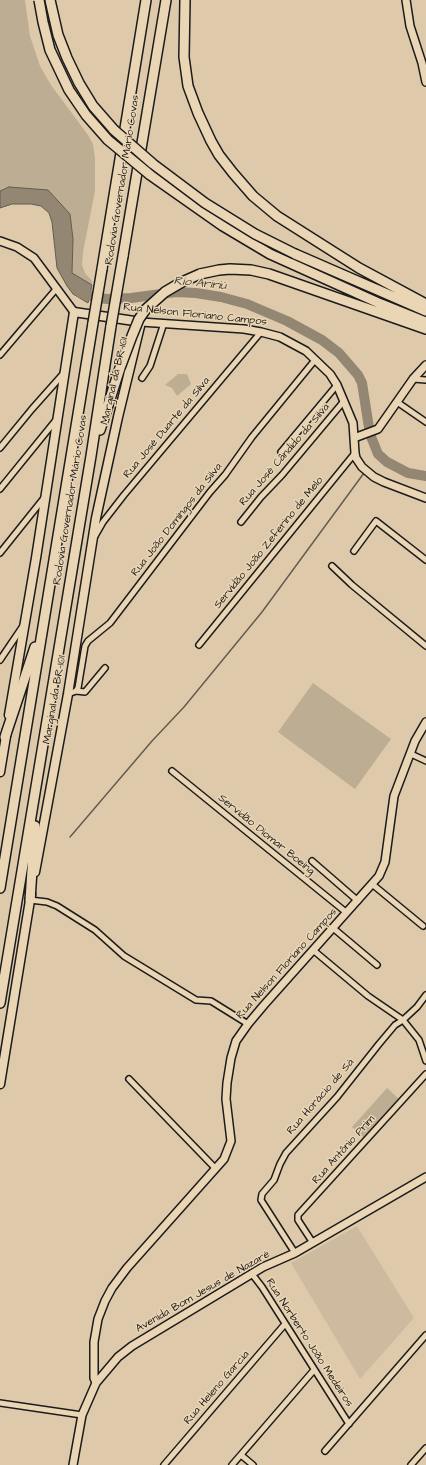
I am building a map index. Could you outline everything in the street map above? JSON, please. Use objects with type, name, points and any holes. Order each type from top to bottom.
[{"type":"highway","points":[[39,0],[46,36],[62,77],[81,109],[108,140],[149,174],[204,213],[254,245],[289,262],[426,322]]},
{"type":"highway","points":[[50,0],[58,35],[67,58],[79,83],[93,106],[114,130],[153,164],[205,203],[255,234],[295,254],[426,311]]},
{"type":"highway","name":"Rodovia Governador Mário Covas","points":[[0,888],[146,0]]},
{"type":"highway","name":"Rodovia Governador Mário Covas","points":[[0,1003],[166,0]]},
{"type":"highway","points":[[185,0],[184,57],[188,86],[211,141],[219,155],[233,173],[254,196],[277,216],[359,268],[426,304]]},
{"type":"highway","points":[[91,456],[120,368],[139,319],[146,309],[165,292],[200,274],[230,269],[251,270],[269,274],[426,329]]},
{"type":"highway","points":[[6,738],[44,619]]},
{"type":"highway","points":[[30,900],[38,773]]},
{"type":"main road","name":"Rua Nelson Floriano Campos","points":[[74,312],[141,322]]},
{"type":"main road","points":[[0,772],[74,312]]},
{"type":"main road","name":"Marginal da BR-101","points":[[0,1084],[30,900],[72,692],[93,541],[118,417],[141,322]]},
{"type":"street","points":[[406,0],[410,26],[422,63],[426,82]]},
{"type":"street","points":[[0,241],[17,247],[30,254],[74,312]]},
{"type":"street","points":[[0,355],[57,288]]},
{"type":"street","name":"Rua Nelson Floriano Campos","points":[[141,322],[261,332],[275,335],[306,351],[330,374],[337,386],[358,437],[355,453],[356,458],[362,467],[374,477],[426,498]]},
{"type":"street","points":[[142,378],[150,366],[164,323]]},
{"type":"street","name":"Rua José Duarte da Silva","points":[[93,541],[103,522],[124,495],[261,332]]},
{"type":"street","name":"Rua João Domingos da Silva","points":[[72,692],[78,688],[85,646],[110,622],[225,475],[252,437],[315,360]]},
{"type":"street","points":[[358,437],[375,431],[425,366]]},
{"type":"street","points":[[0,448],[64,372]]},
{"type":"street","points":[[414,379],[426,380]]},
{"type":"street","points":[[281,452],[337,386]]},
{"type":"street","name":"Rua José Cândido da Silva","points":[[240,522],[261,496],[282,475],[344,401]]},
{"type":"street","points":[[397,402],[426,422]]},
{"type":"street","points":[[0,489],[57,418]]},
{"type":"street","name":"Servidão João Zeferino de Melo","points":[[199,645],[355,453]]},
{"type":"street","points":[[0,553],[45,497]]},
{"type":"street","points":[[354,551],[376,521],[426,560]]},
{"type":"street","points":[[332,566],[352,585],[426,646]]},
{"type":"street","points":[[0,660],[25,622]]},
{"type":"street","points":[[72,692],[85,692],[105,668]]},
{"type":"street","name":"Rua Nelson Floriano Campos","points":[[96,1384],[94,1378],[93,1360],[94,1342],[98,1319],[112,1288],[127,1268],[216,1169],[227,1154],[231,1141],[226,1092],[231,1058],[236,1041],[248,1024],[379,876],[384,867],[394,796],[419,733],[426,722]]},
{"type":"street","points":[[411,754],[426,761]]},
{"type":"street","name":"Servidão Diomar Boeing","points":[[172,772],[347,913]]},
{"type":"street","points":[[312,861],[358,901]]},
{"type":"street","points":[[372,884],[422,926]]},
{"type":"street","points":[[30,900],[47,902],[57,906],[95,930],[124,956],[196,1000],[211,1001],[248,1024]]},
{"type":"street","points":[[333,928],[377,965]]},
{"type":"street","points":[[313,950],[368,996],[403,1020],[419,1040],[426,1061]]},
{"type":"street","name":"Rua Horácio de Sá","points":[[295,1254],[261,1200],[262,1194],[274,1180],[282,1158],[286,1153],[344,1089],[395,1025],[417,1007],[426,995]]},
{"type":"street","name":"Rua Antônio Prim","points":[[313,1243],[298,1220],[298,1215],[426,1074]]},
{"type":"street","points":[[129,1079],[216,1169]]},
{"type":"street","name":"Avenida Bom Jesus de Nazaré","points":[[73,1465],[82,1415],[96,1384],[118,1357],[132,1346],[263,1267],[295,1254],[426,1176]]},
{"type":"street","name":"Rua Norberto João Medeiros","points":[[252,1274],[262,1287],[349,1424]]},
{"type":"street","name":"Rua Heleno Garcia","points":[[164,1465],[285,1324]]},
{"type":"street","points":[[325,1451],[426,1336]]},
{"type":"street","points":[[93,1360],[105,1372]]},
{"type":"street","points":[[232,1465],[314,1370]]},
{"type":"street","points":[[0,1403],[82,1415]]},
{"type":"street","points":[[412,1465],[426,1448]]},
{"type":"street","points":[[241,1455],[253,1465]]},
{"type":"shaded area","points":[[0,0],[25,0],[30,36],[40,66],[51,85],[93,144],[95,158],[95,191],[83,252],[82,265],[85,273],[92,281],[92,285],[72,273],[73,239],[70,214],[9,187],[0,191]]},
{"type":"shaded area","points":[[9,187],[48,190],[70,214],[73,239],[72,273],[92,285],[88,303],[73,294],[57,268],[52,222],[49,213],[41,206],[31,204],[12,204],[0,208],[0,191]]},
{"type":"shaded area","points":[[178,374],[187,374],[191,384],[177,396],[172,388],[165,385]]},
{"type":"shaded area","points":[[313,683],[391,739],[355,789],[278,732]]},
{"type":"shaded area","points":[[387,1088],[399,1099],[364,1138],[352,1127]]},
{"type":"shaded area","points":[[357,1226],[414,1318],[360,1379],[291,1263]]},
{"type":"waterway","name":"Rio Aririú","points":[[77,290],[81,293],[98,298],[108,299],[131,298],[176,292],[196,293],[221,297],[247,304],[287,321],[322,340],[339,353],[358,375],[362,383],[370,434],[378,454],[387,462],[408,473],[426,476]]},
{"type":"waterway","points":[[70,837],[152,741],[184,707],[262,612],[364,473]]}]
